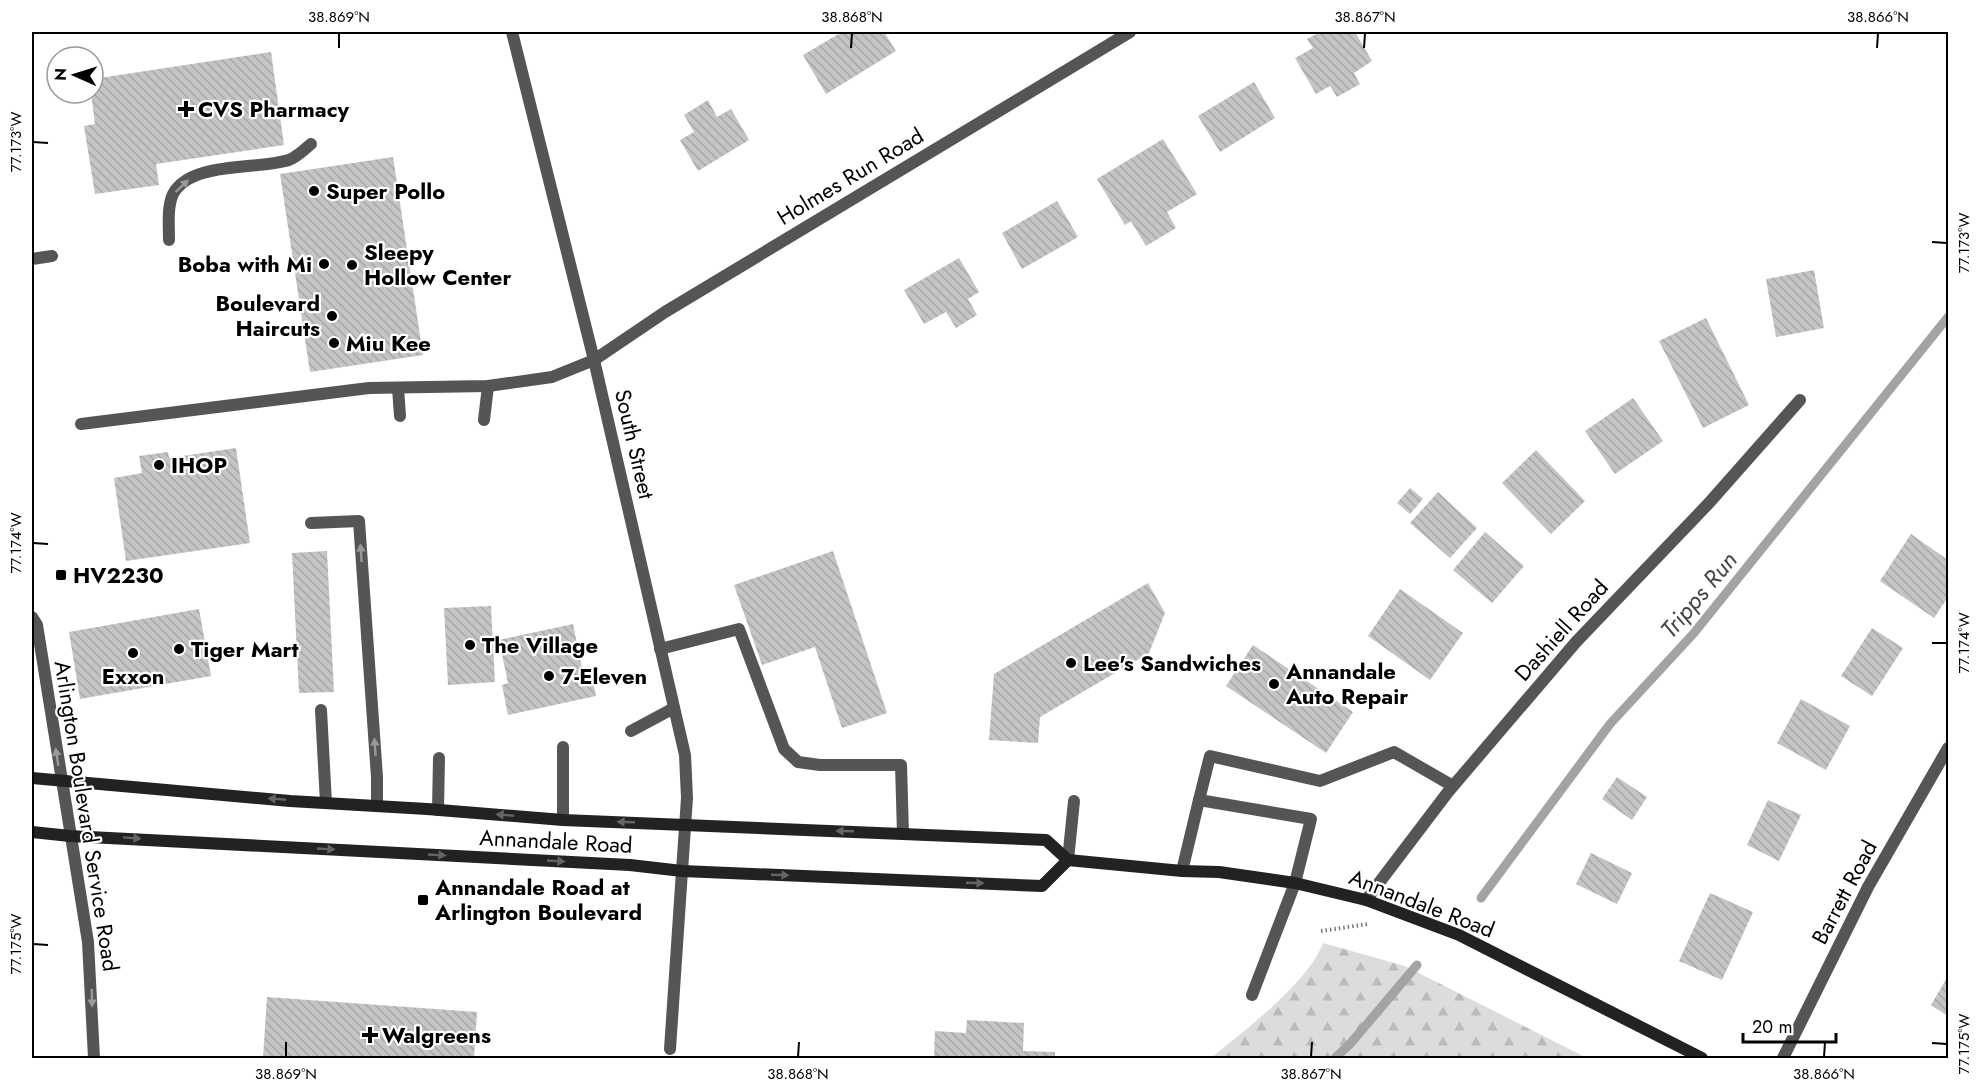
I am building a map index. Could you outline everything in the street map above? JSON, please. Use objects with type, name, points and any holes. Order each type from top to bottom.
[{"type":"main road","name":"Annandale Road","points":[[32,778],[563,820],[1046,840],[1068,860],[1182,871],[1219,872],[1295,883],[1366,900],[1459,934],[1702,1059]]},
{"type":"main road","name":"Annandale Road","points":[[32,832],[70,836],[530,860],[682,871],[1042,886],[1068,860]]},
{"type":"street","name":"South Street","points":[[512,32],[594,360],[685,755],[687,798],[670,1049]]},
{"type":"street","name":"Holmes Run Road","points":[[81,424],[369,388],[488,386],[552,377],[594,360],[665,312],[1130,32]]},
{"type":"street","points":[[168,240],[169,214],[173,194],[186,180],[202,173],[290,159],[312,144]]},
{"type":"street","points":[[32,259],[52,256]]},
{"type":"street","points":[[484,420],[488,386]]},
{"type":"street","points":[[398,388],[400,416]]},
{"type":"street","name":"Dashiell Road","points":[[1366,900],[1453,786],[1576,642],[1709,503],[1800,400]]},
{"type":"street","points":[[311,523],[359,521],[377,806]]},
{"type":"street","name":"Arlington Boulevard Service Road","points":[[32,617],[37,626],[88,942],[94,1059]]},
{"type":"street","points":[[660,649],[739,629],[784,749],[798,762],[820,765],[901,765],[903,834]]},
{"type":"street","points":[[631,731],[674,708]]},
{"type":"street","points":[[321,711],[326,803]]},
{"type":"street","points":[[563,747],[563,820]]},
{"type":"street","name":"Barrett Road","points":[[1783,1059],[1868,887],[1948,748]]},
{"type":"street","points":[[1182,871],[1210,756],[1320,781],[1394,752],[1453,786]]},
{"type":"street","points":[[438,810],[439,758]]},
{"type":"street","points":[[1199,800],[1311,819],[1295,883],[1252,995]]},
{"type":"street","points":[[1068,860],[1074,801]]},
{"type":"green space","points":[[1323,943],[1405,966],[1587,1058],[1211,1058],[1290,990],[1304,974]]},
{"type":"building","points":[[842,32],[884,32],[896,51],[826,94],[803,55]]},
{"type":"building","points":[[1320,32],[1355,32],[1372,61],[1354,73],[1360,84],[1337,97],[1330,86],[1316,94],[1295,58],[1313,48],[1307,39]]},
{"type":"building","name":"CVS Pharmacy","points":[[271,52],[284,145],[156,164],[159,185],[95,194],[84,126],[95,124],[93,105],[105,105],[105,77]]},
{"type":"building","points":[[1254,82],[1275,118],[1220,152],[1198,116]]},
{"type":"building","points":[[708,100],[717,117],[731,109],[749,140],[698,171],[680,140],[694,132],[684,115]]},
{"type":"building","points":[[1163,139],[1197,194],[1167,212],[1176,228],[1146,246],[1131,221],[1125,225],[1097,179]]},
{"type":"building","name":"Sleepy Hollow Center","points":[[393,157],[423,355],[310,372],[280,174]]},
{"type":"building","points":[[1057,201],[1078,237],[1022,269],[1002,233]]},
{"type":"building","points":[[959,258],[979,292],[968,299],[977,315],[956,328],[946,312],[924,324],[904,290]]},
{"type":"building","points":[[1814,270],[1824,328],[1776,337],[1766,279]]},
{"type":"building","points":[[1706,318],[1749,405],[1703,428],[1659,341]]},
{"type":"building","points":[[1633,398],[1663,441],[1615,474],[1585,431]]},
{"type":"building","points":[[236,448],[250,543],[126,561],[114,478],[142,473],[139,456],[168,452],[169,458]]},
{"type":"building","points":[[1536,450],[1585,501],[1551,534],[1502,483]]},
{"type":"building","points":[[1410,488],[1423,499],[1410,514],[1397,503]]},
{"type":"building","points":[[1438,492],[1477,528],[1450,558],[1410,523]]},
{"type":"building","points":[[1485,532],[1524,566],[1492,603],[1453,570]]},
{"type":"building","points":[[1911,534],[1948,560],[1948,597],[1934,618],[1880,581]]},
{"type":"building","points":[[327,551],[334,692],[299,693],[292,553]]},
{"type":"building","points":[[833,551],[887,713],[842,728],[815,647],[762,665],[734,585]]},
{"type":"building","name":"Lee's Sandwiches","points":[[1148,583],[1165,613],[1149,653],[1040,717],[1038,743],[989,740],[994,674]]},
{"type":"building","points":[[1400,589],[1463,633],[1430,680],[1368,636]]},
{"type":"building","name":"The Village","points":[[491,606],[495,682],[448,685],[444,608]]},
{"type":"building","points":[[199,609],[211,676],[80,699],[69,632]]},
{"type":"building","name":"7-Eleven","points":[[573,624],[582,668],[590,666],[596,696],[508,715],[502,685],[508,683],[499,640]]},
{"type":"building","points":[[1872,628],[1903,648],[1872,696],[1841,676]]},
{"type":"building","points":[[1253,645],[1353,712],[1326,753],[1226,686]]},
{"type":"building","points":[[1801,699],[1850,726],[1826,770],[1777,743]]},
{"type":"building","points":[[1617,777],[1647,797],[1632,820],[1602,799]]},
{"type":"building","points":[[1768,800],[1801,815],[1779,861],[1747,845]]},
{"type":"building","points":[[1591,853],[1632,873],[1617,904],[1576,884]]},
{"type":"building","points":[[1710,893],[1753,912],[1722,980],[1679,961]]},
{"type":"building","points":[[1948,976],[1948,1016],[1931,1005]]},
{"type":"building","name":"Walgreens","points":[[267,997],[477,1012],[474,1058],[263,1058]]},
{"type":"building","points":[[967,1020],[1024,1023],[1023,1051],[1055,1052],[1055,1058],[934,1058],[935,1031],[966,1033]]},
{"type":"waterway","name":"Tripps Run","points":[[1481,898],[1610,724],[1694,633],[1948,317]]},
{"type":"waterway","name":"Tripps Run","points":[[1335,1058],[1350,1044],[1417,965]]},
{"type":"place","name":"CVS Pharmacy","points":[[186,109]]},
{"type":"place","name":"Super Pollo","points":[[314,191]]},
{"type":"place","name":"Boba with Mi","points":[[324,264]]},
{"type":"place","name":"Sleepy Hollow Center","points":[[352,265]]},
{"type":"place","name":"Boulevard Haircuts","points":[[332,316]]},
{"type":"place","name":"Miu Kee","points":[[334,343]]},
{"type":"place","name":"IHOP","points":[[159,465]]},
{"type":"place","name":"HV2230","points":[[61,575]]},
{"type":"place","name":"The Village","points":[[470,645]]},
{"type":"place","name":"Tiger Mart","points":[[179,649]]},
{"type":"place","name":"Exxon","points":[[133,653]]},
{"type":"place","name":"Lee's Sandwiches","points":[[1071,663]]},
{"type":"place","name":"7-Eleven","points":[[549,676]]},
{"type":"place","name":"Annandale Auto Repair","points":[[1274,684]]},
{"type":"place","name":"Annandale Road at Arlington Boulevard","points":[[423,900]]},
{"type":"place","name":"Walgreens","points":[[370,1035]]}]
